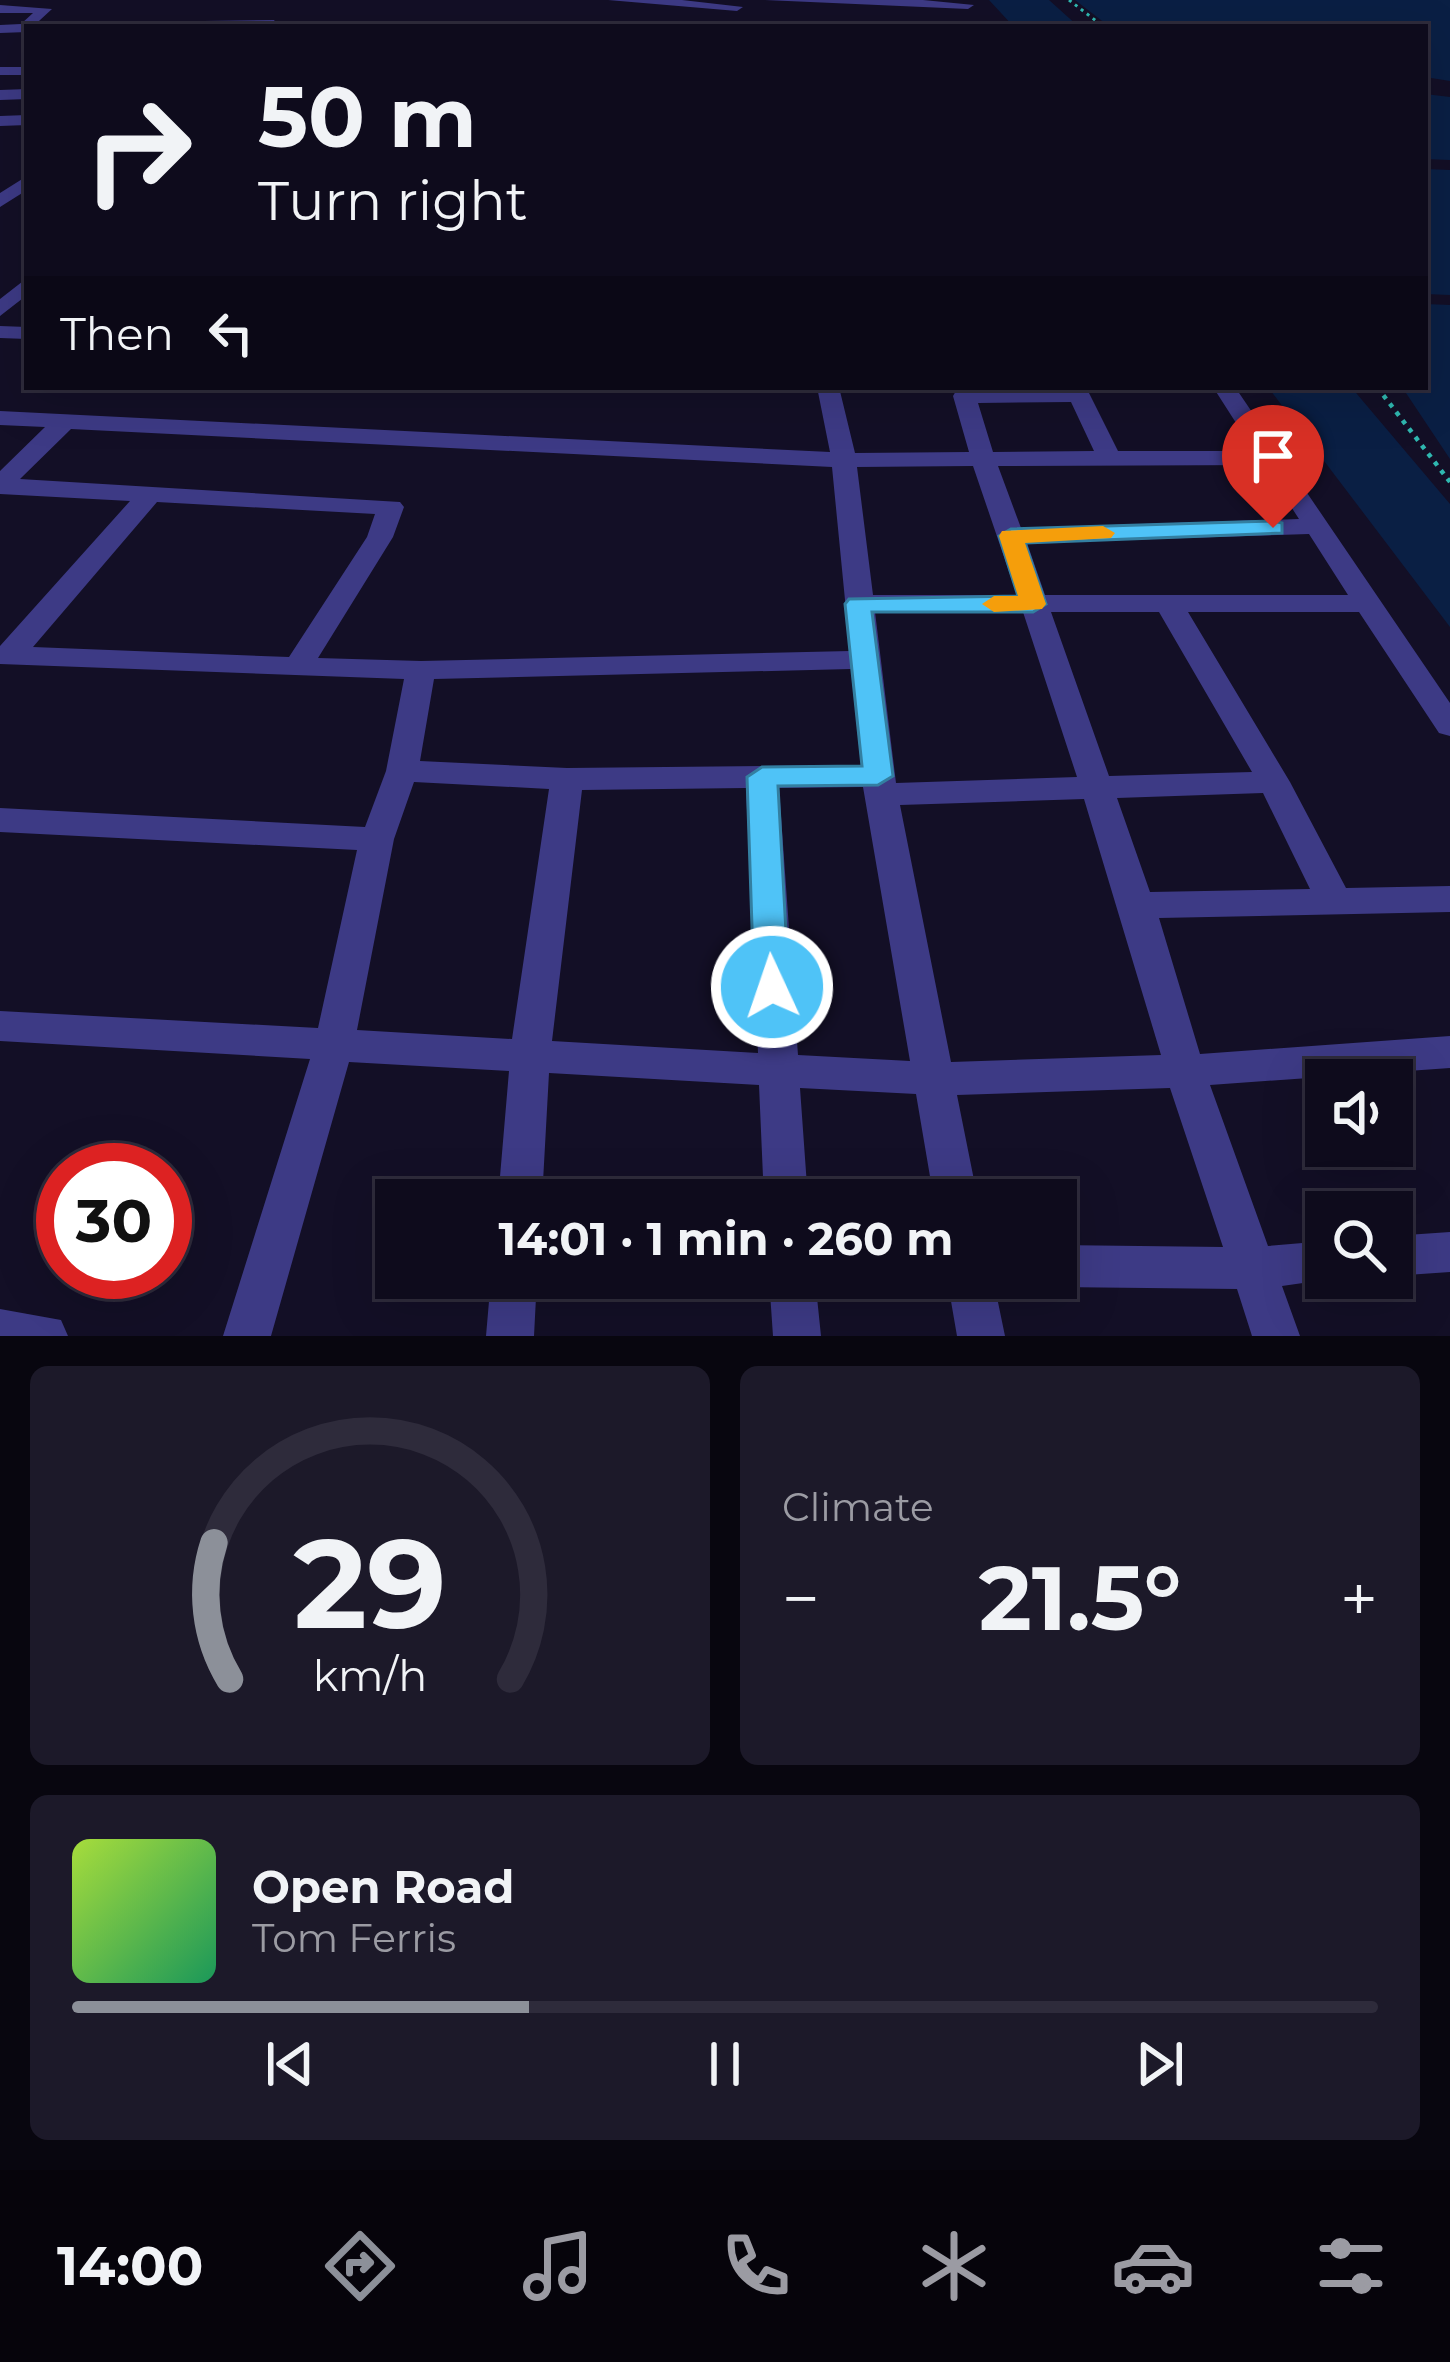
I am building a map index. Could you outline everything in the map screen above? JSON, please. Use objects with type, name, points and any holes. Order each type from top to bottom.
[{"type":"street","points":[[614,0],[736,4]]},
{"type":"street","points":[[771,0],[967,6],[964,0]]},
{"type":"street","points":[[0,9],[52,4]]},
{"type":"street","points":[[187,24],[199,6]]},
{"type":"street","points":[[111,24],[126,7]]},
{"type":"street","points":[[187,24],[277,21]]},
{"type":"street","points":[[5,49],[24,30]]},
{"type":"street","points":[[0,202],[24,183]]},
{"type":"street","points":[[0,310],[24,287]]},
{"type":"street","points":[[829,390],[844,460],[880,785],[952,1179]]},
{"type":"street","points":[[1226,390],[1450,725]]},
{"type":"street","points":[[1109,458],[1077,391],[963,392],[1100,789],[1185,1071],[1276,1336]]},
{"type":"street","points":[[0,418],[844,460],[1271,458]]},
{"type":"street","points":[[0,486],[65,422]]},
{"type":"street","points":[[0,486],[391,507],[380,538],[298,666]]},
{"type":"street","points":[[5,655],[150,494]]},
{"type":"street","points":[[1011,536],[1317,526]]},
{"type":"street","points":[[858,604],[1368,603]]},
{"type":"street","points":[[1169,604],[1274,782],[1335,902]]},
{"type":"street","points":[[5,655],[421,670],[864,660]]},
{"type":"street","points":[[247,1336],[334,1043],[377,838],[402,771],[421,670]]},
{"type":"street","points":[[402,771],[567,779],[762,777],[880,785],[1100,789],[1274,782]]},
{"type":"street","points":[[762,777],[784,1179]]},
{"type":"street","points":[[521,1179],[530,1055],[567,779]]},
{"type":"street","points":[[0,820],[377,838]]},
{"type":"street","points":[[1137,905],[1450,899]]},
{"type":"street","points":[[0,1026],[934,1079],[1185,1071],[1450,1052]]},
{"type":"street","points":[[1413,1255],[1450,1252]]},
{"type":"street","points":[[1077,1267],[1305,1264]]},
{"type":"street","points":[[510,1336],[513,1299]]},
{"type":"street","points":[[794,1299],[797,1336]]},
{"type":"street","points":[[974,1299],[981,1336]]},
{"type":"street","points":[[0,1331],[44,1336]]},
{"type":"path","points":[[1069,0],[1100,24]]},
{"type":"path","points":[[1379,390],[1450,482]]},
{"type":"water","points":[[989,0],[1049,0],[1076,24],[1011,24]]},
{"type":"water","points":[[1075,0],[1450,0],[1450,81],[1428,77],[1428,24],[1106,24]]},
{"type":"water","points":[[1428,94],[1450,97],[1450,160],[1428,159]]},
{"type":"water","points":[[1428,169],[1450,170],[1450,295],[1428,294]]},
{"type":"water","points":[[1428,304],[1450,305],[1450,459],[1404,390],[1428,390]]},
{"type":"water","points":[[1270,390],[1354,390],[1450,504],[1450,627]]},
{"type":"slow traffic","points":[[994,604],[1033,604],[1011,536],[1103,533]]},
{"type":"route","points":[[772,987],[762,777],[878,776],[858,604],[1033,604],[1011,536],[1273,528]]}]
